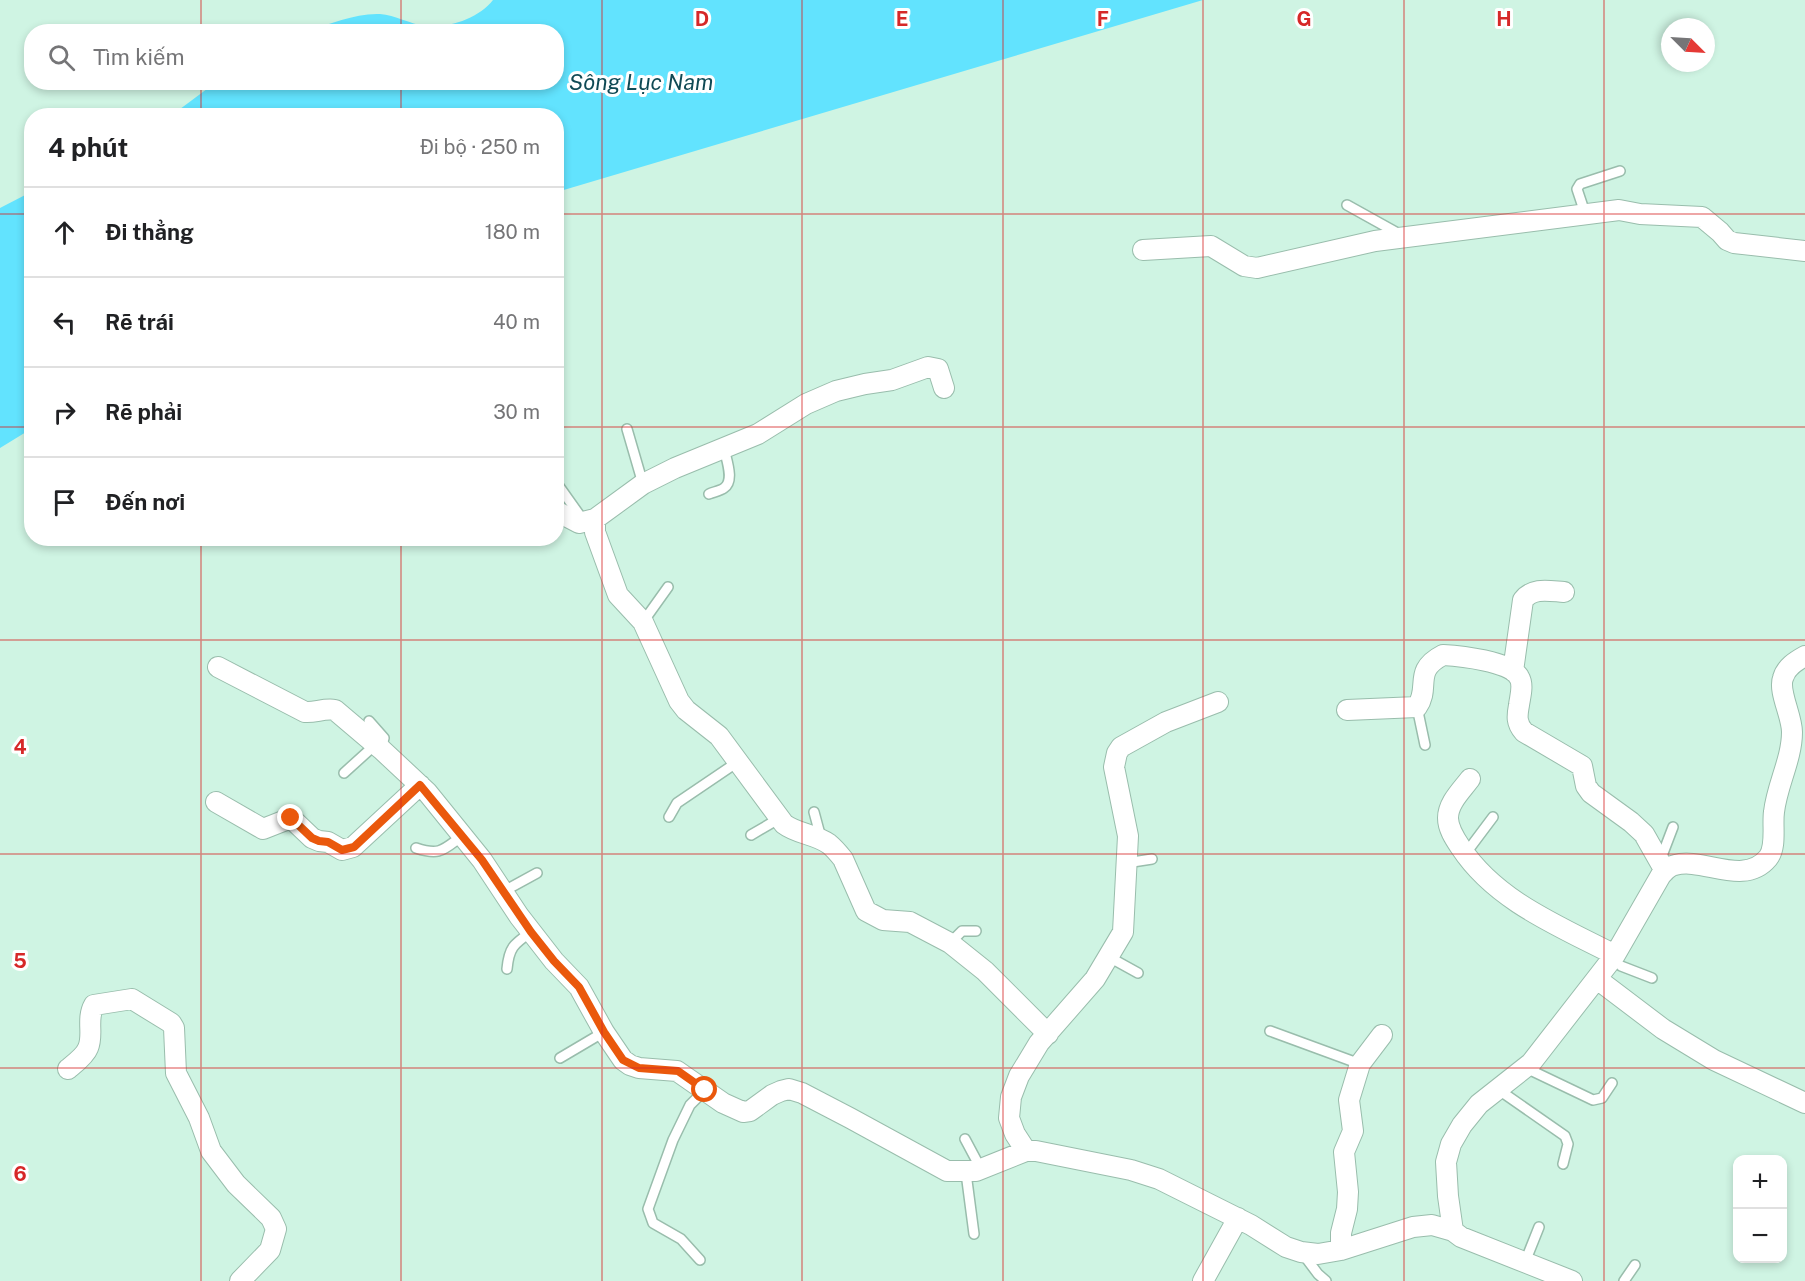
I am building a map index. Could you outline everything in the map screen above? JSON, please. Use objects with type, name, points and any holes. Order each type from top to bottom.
[{"type":"street","points":[[1143,250],[1211,246],[1244,266],[1257,268],[1375,241],[1619,210],[1640,214],[1702,217],[1727,240],[1734,243],[1805,251]]},
{"type":"street","points":[[564,515],[576,521],[590,520],[643,484],[675,468],[758,434],[806,404],[836,391],[892,380],[928,367],[938,369],[944,388]]},
{"type":"street","points":[[590,520],[618,595],[643,622],[679,701],[686,710],[718,736],[739,761],[784,824],[792,830],[830,844],[843,859],[866,911],[883,920],[910,922],[950,943],[986,971],[1048,1034]]},
{"type":"street","points":[[1513,671],[1523,600],[1534,591],[1564,592]]},
{"type":"street","points":[[1347,710],[1417,707],[1421,699],[1423,677],[1428,664],[1443,655],[1479,660],[1513,671],[1520,678],[1522,686],[1518,726],[1524,732],[1582,766],[1586,786],[1591,793],[1644,834],[1662,866]]},
{"type":"street","points":[[1662,866],[1677,864],[1733,871],[1747,870],[1768,858],[1772,849],[1774,811],[1791,745],[1792,721],[1781,686],[1782,678],[1788,668],[1805,656]]},
{"type":"street","points":[[218,667],[305,712],[335,710],[379,746],[420,785],[482,860],[531,932],[579,987],[604,1032],[623,1060],[630,1065],[639,1068],[678,1071],[723,1103],[743,1112],[750,1111],[772,1095],[789,1089],[802,1093],[947,1171],[974,1171],[1026,1151],[1036,1151],[1131,1170],[1159,1179],[1238,1218],[1286,1247],[1301,1252],[1318,1254],[1341,1250],[1413,1227],[1432,1225],[1454,1231],[1461,1237],[1572,1281]]},
{"type":"street","points":[[1026,1151],[1015,1134],[1010,1118],[1011,1097],[1019,1076],[1032,1054],[1082,996],[1123,932],[1128,828],[1114,767],[1117,753],[1121,747],[1166,722],[1218,702]]},
{"type":"street","points":[[1470,779],[1454,800],[1449,810],[1448,821],[1455,839],[1465,854],[1486,880],[1499,890],[1616,961]]},
{"type":"street","points":[[216,802],[264,829],[291,818],[312,838],[347,850],[354,847],[420,785]]},
{"type":"street","points":[[1454,1231],[1446,1172],[1451,1144],[1462,1125],[1479,1104],[1526,1068],[1597,979],[1616,961],[1662,866]]},
{"type":"street","points":[[1597,979],[1663,1029],[1714,1060],[1800,1096]]},
{"type":"street","points":[[68,1069],[87,1051],[90,1016],[94,1005],[128,998],[171,1023],[174,1028],[176,1073],[199,1118],[211,1151],[236,1184],[270,1218],[276,1229],[270,1250],[240,1281]]},
{"type":"street","points":[[1341,1250],[1341,1233],[1347,1209],[1348,1192],[1344,1152],[1353,1131],[1349,1100],[1360,1064],[1382,1035]]},
{"type":"street","points":[[1203,1281],[1238,1218]]},
{"type":"lane","points":[[1585,213],[1577,189],[1580,184],[1620,171]]},
{"type":"lane","points":[[1347,205],[1406,237]]},
{"type":"lane","points":[[627,429],[643,484]]},
{"type":"lane","points":[[709,494],[725,488],[728,483],[729,475],[724,448]]},
{"type":"lane","points":[[564,491],[590,520]]},
{"type":"lane","points":[[643,622],[668,587]]},
{"type":"lane","points":[[1417,707],[1425,745]]},
{"type":"lane","points":[[344,773],[379,746],[384,738],[369,721]]},
{"type":"lane","points":[[669,817],[677,803],[739,761]]},
{"type":"lane","points":[[814,812],[822,840]]},
{"type":"lane","points":[[1465,854],[1493,817]]},
{"type":"lane","points":[[751,836],[780,818]]},
{"type":"lane","points":[[1662,866],[1672,827]]},
{"type":"lane","points":[[416,848],[437,853],[462,836]]},
{"type":"lane","points":[[1126,863],[1152,859]]},
{"type":"lane","points":[[504,891],[537,873]]},
{"type":"lane","points":[[950,943],[962,931],[976,931]]},
{"type":"lane","points":[[507,969],[511,948],[531,932]]},
{"type":"lane","points":[[1109,957],[1138,973]]},
{"type":"lane","points":[[1616,961],[1652,978]]},
{"type":"lane","points":[[1270,1031],[1360,1064]]},
{"type":"lane","points":[[560,1058],[604,1032]]},
{"type":"lane","points":[[1526,1068],[1593,1100],[1602,1098],[1612,1083]]},
{"type":"lane","points":[[700,1260],[681,1239],[653,1223],[648,1209],[673,1140],[690,1105],[705,1090]]},
{"type":"lane","points":[[1499,1090],[1565,1136],[1568,1144],[1563,1164]]},
{"type":"lane","points":[[965,1139],[974,1171],[974,1234]]},
{"type":"lane","points":[[1525,1262],[1539,1227]]},
{"type":"lane","points":[[1301,1252],[1326,1281]]},
{"type":"lane","points":[[1624,1281],[1635,1265]]},
{"type":"water","name":"Sông Lục Nam","points":[[493,0],[1203,0],[564,190],[564,108],[181,108],[206,90],[564,90],[564,24],[453,24],[471,17]]},
{"type":"water","name":"Sông Lục Nam","points":[[371,14],[386,15],[418,24],[330,24]]},
{"type":"water","points":[[24,196],[24,433],[0,448],[0,208]]},
{"type":"route","points":[[291,818],[312,838],[347,850],[354,847],[420,785],[496,878],[531,932],[579,987],[604,1032],[623,1060],[639,1068],[678,1071],[705,1090]]}]
